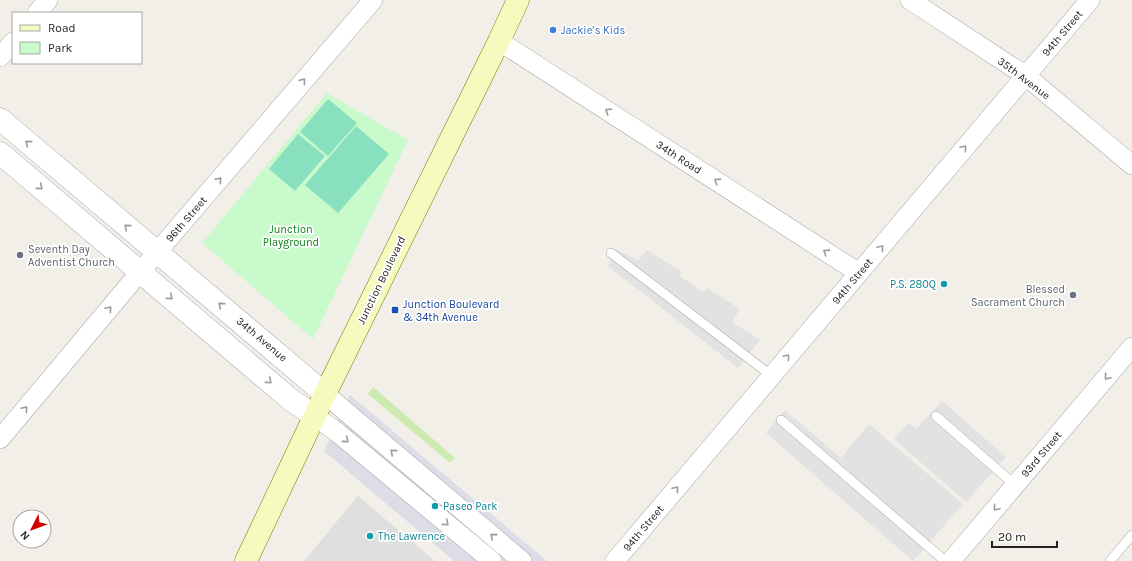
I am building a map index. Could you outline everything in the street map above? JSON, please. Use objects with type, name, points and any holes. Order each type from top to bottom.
[{"type":"main road","name":"Junction Boulevard","points":[[246,561],[325,394],[518,0]]},
{"type":"street","points":[[38,12],[48,0]]},
{"type":"street","name":"96th Street","points":[[0,439],[140,272],[373,0]]},
{"type":"street","name":"35th Avenue","points":[[910,0],[1026,76],[1132,165]]},
{"type":"street","name":"94th Street","points":[[615,561],[1090,0]]},
{"type":"street","name":"34th Road","points":[[499,41],[859,273]]},
{"type":"street","points":[[0,57],[12,43]]},
{"type":"street","name":"34th Avenue","points":[[0,119],[522,561]]},
{"type":"street","points":[[0,153],[291,400],[338,433],[492,561]]},
{"type":"street","name":"93rd Street","points":[[951,561],[1132,347]]},
{"type":"lane","points":[[611,253],[772,376]]},
{"type":"lane","points":[[936,416],[1016,485]]},
{"type":"lane","points":[[781,420],[945,561]]},
{"type":"lane","points":[[1110,561],[1132,535]]},
{"type":"shaded area","points":[[617,250],[638,261],[647,250],[682,272],[680,276],[703,292],[707,288],[740,309],[732,322],[760,340],[738,368],[608,266]]},
{"type":"shaded area","name":"Paseo Park","points":[[350,395],[547,561],[454,561],[324,451]]},
{"type":"shaded area","points":[[942,401],[1006,457],[966,502],[894,439],[909,423],[916,429]]},
{"type":"shaded area","points":[[785,410],[841,458],[869,424],[963,504],[913,561],[766,433]]},
{"type":"shaded area","name":"The Lawrence","points":[[358,496],[435,561],[304,561]]},
{"type":"green space","name":"Junction Playground","points":[[327,93],[408,140],[313,339],[202,243]]},
{"type":"green space","points":[[328,99],[357,123],[328,156],[300,132]]},
{"type":"green space","points":[[356,126],[389,154],[338,213],[305,185]]},
{"type":"green space","points":[[298,134],[325,156],[295,191],[269,169]]},
{"type":"green space","points":[[373,387],[455,458],[450,463],[368,394]]},
{"type":"place","name":"Jackie’s Kids","points":[[553,30]]},
{"type":"place","name":"Seventh Day Adventist Church","points":[[20,255]]},
{"type":"place","name":"P.S. 280Q","points":[[944,284]]},
{"type":"place","name":"Blessed Sacrament Church","points":[[1073,295]]},
{"type":"place","name":"Junction Boulevard & 34th Avenue","points":[[395,310]]},
{"type":"place","name":"Paseo Park","points":[[435,506]]},
{"type":"place","name":"The Lawrence","points":[[370,536]]}]
